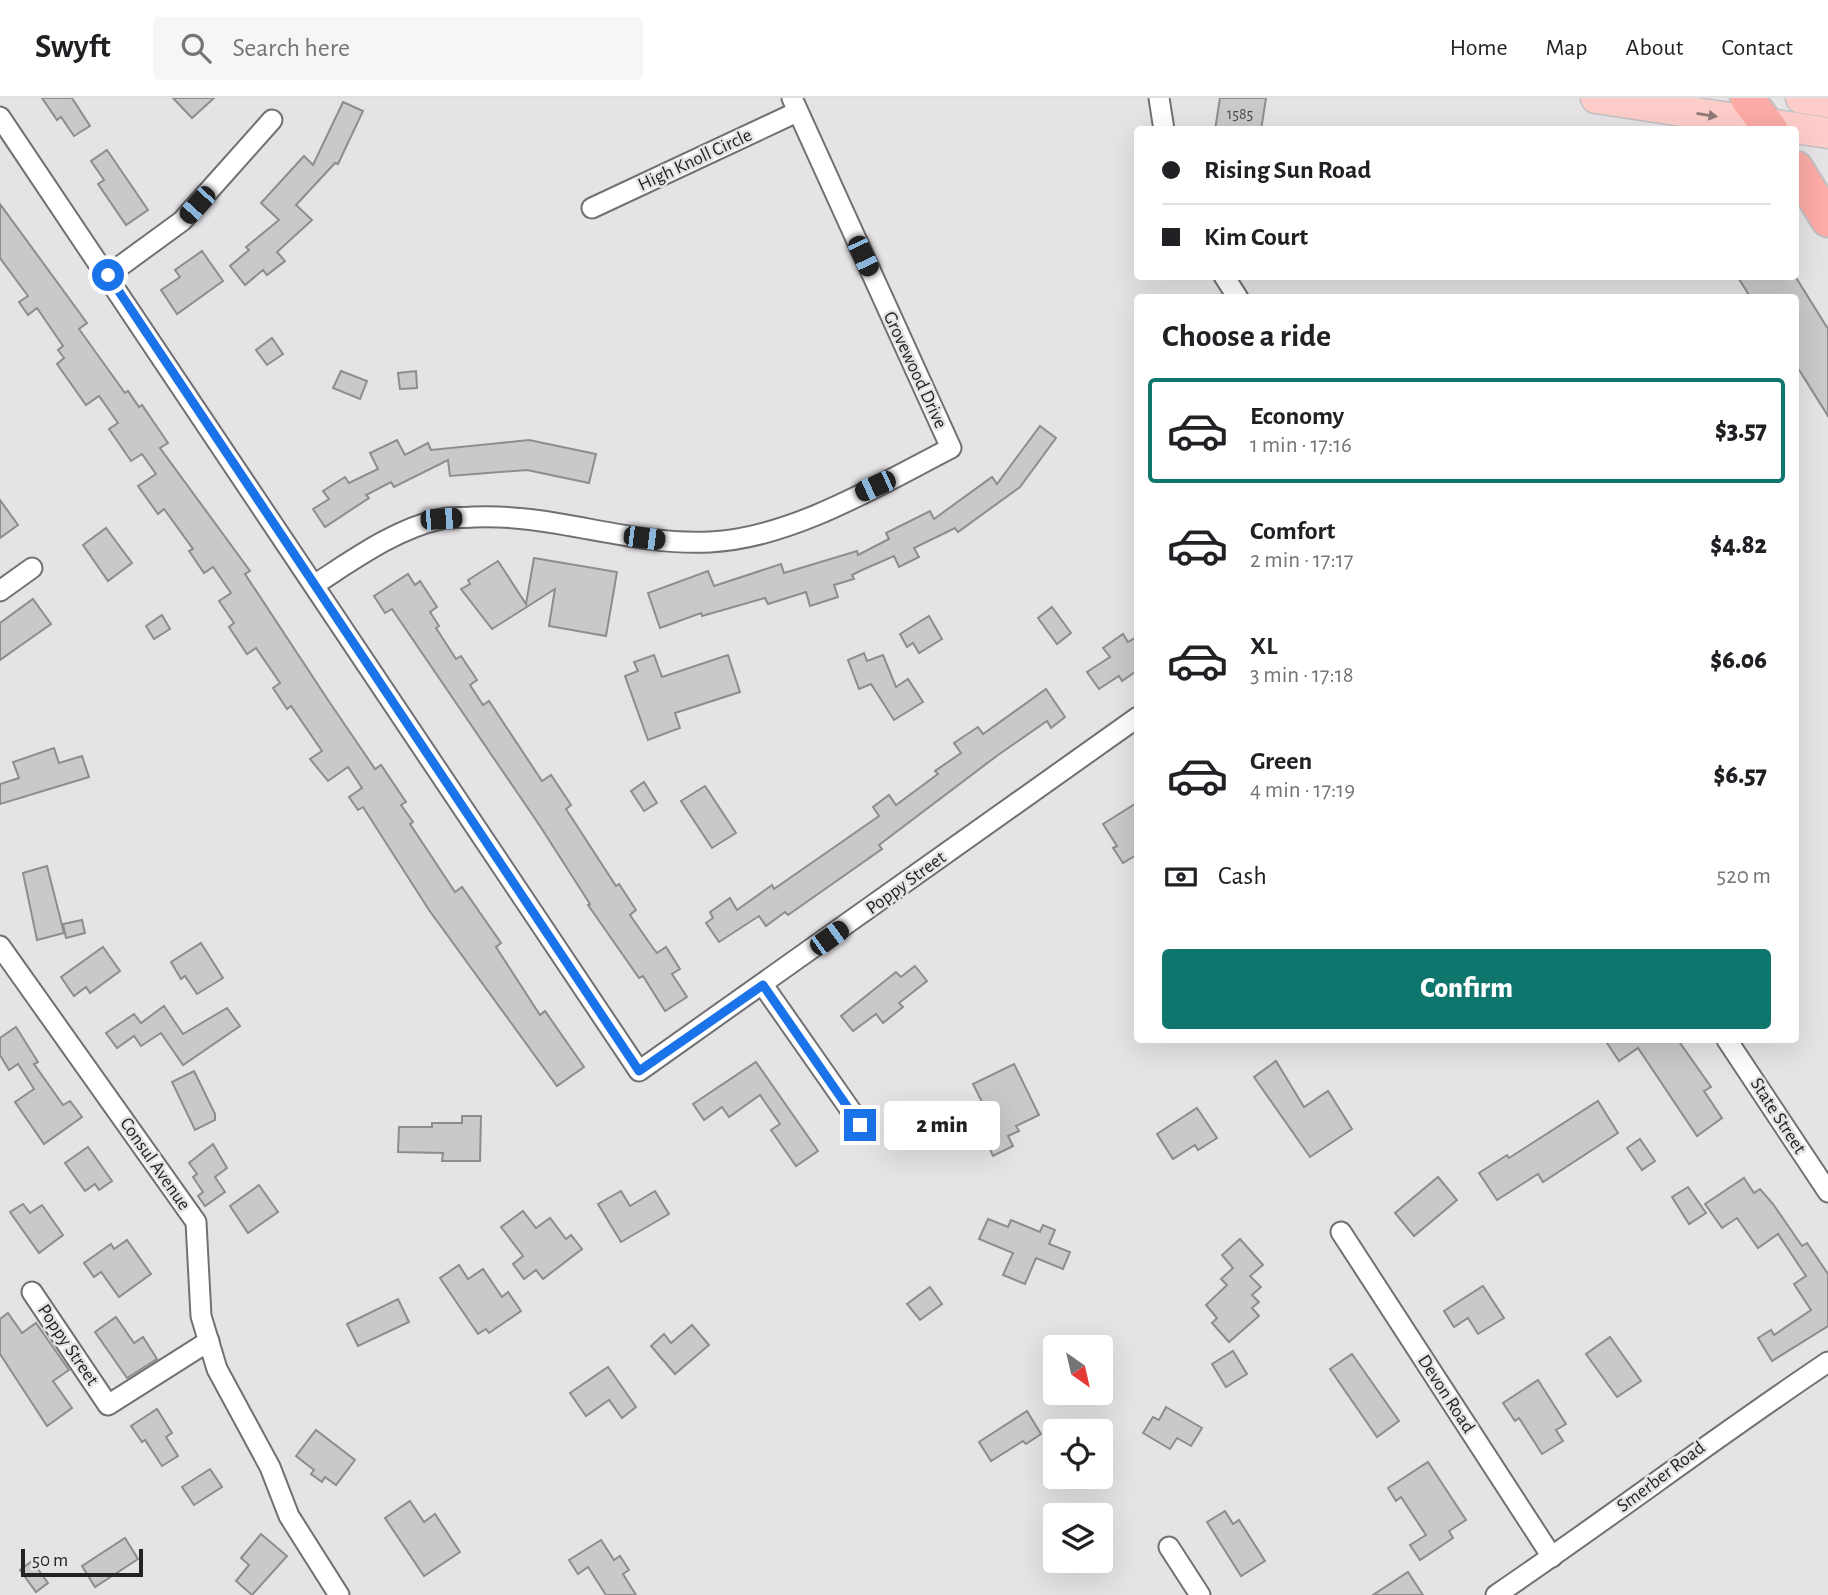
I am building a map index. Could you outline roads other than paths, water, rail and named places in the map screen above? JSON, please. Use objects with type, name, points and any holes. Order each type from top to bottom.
[{"type":"highway","points":[[1799,173],[1828,220]]},
{"type":"main road","points":[[1595,98],[1762,117],[1828,133]]},
{"type":"main road","points":[[1801,98],[1828,102]]},
{"type":"street","points":[[1159,98],[1163,126]]},
{"type":"street","name":"High Knoll Circle","points":[[592,208],[794,105]]},
{"type":"street","name":"Grovewood Drive","points":[[314,584],[384,541],[441,519],[510,515],[666,541],[710,542],[749,537],[786,527],[951,448],[794,105]]},
{"type":"street","points":[[0,117],[314,584]]},
{"type":"street","points":[[108,275],[182,221],[272,120]]},
{"type":"street","points":[[0,591],[32,568]]},
{"type":"street","name":"Poppy Street","points":[[314,584],[639,1071],[1134,721]]},
{"type":"street","name":"Consul Avenue","points":[[0,946],[196,1222],[201,1316],[217,1369],[270,1467],[289,1517],[340,1595]]},
{"type":"street","points":[[763,985],[860,1125]]},
{"type":"street","name":"State Street","points":[[1729,1043],[1828,1192]]},
{"type":"street","name":"Devon Road","points":[[1341,1232],[1552,1557]]},
{"type":"street","name":"Poppy Street","points":[[33,1292],[108,1405],[209,1341]]},
{"type":"street","name":"Smerber Road","points":[[1496,1595],[1705,1444],[1828,1362]]},
{"type":"street","points":[[1169,1547],[1200,1595]]}]
